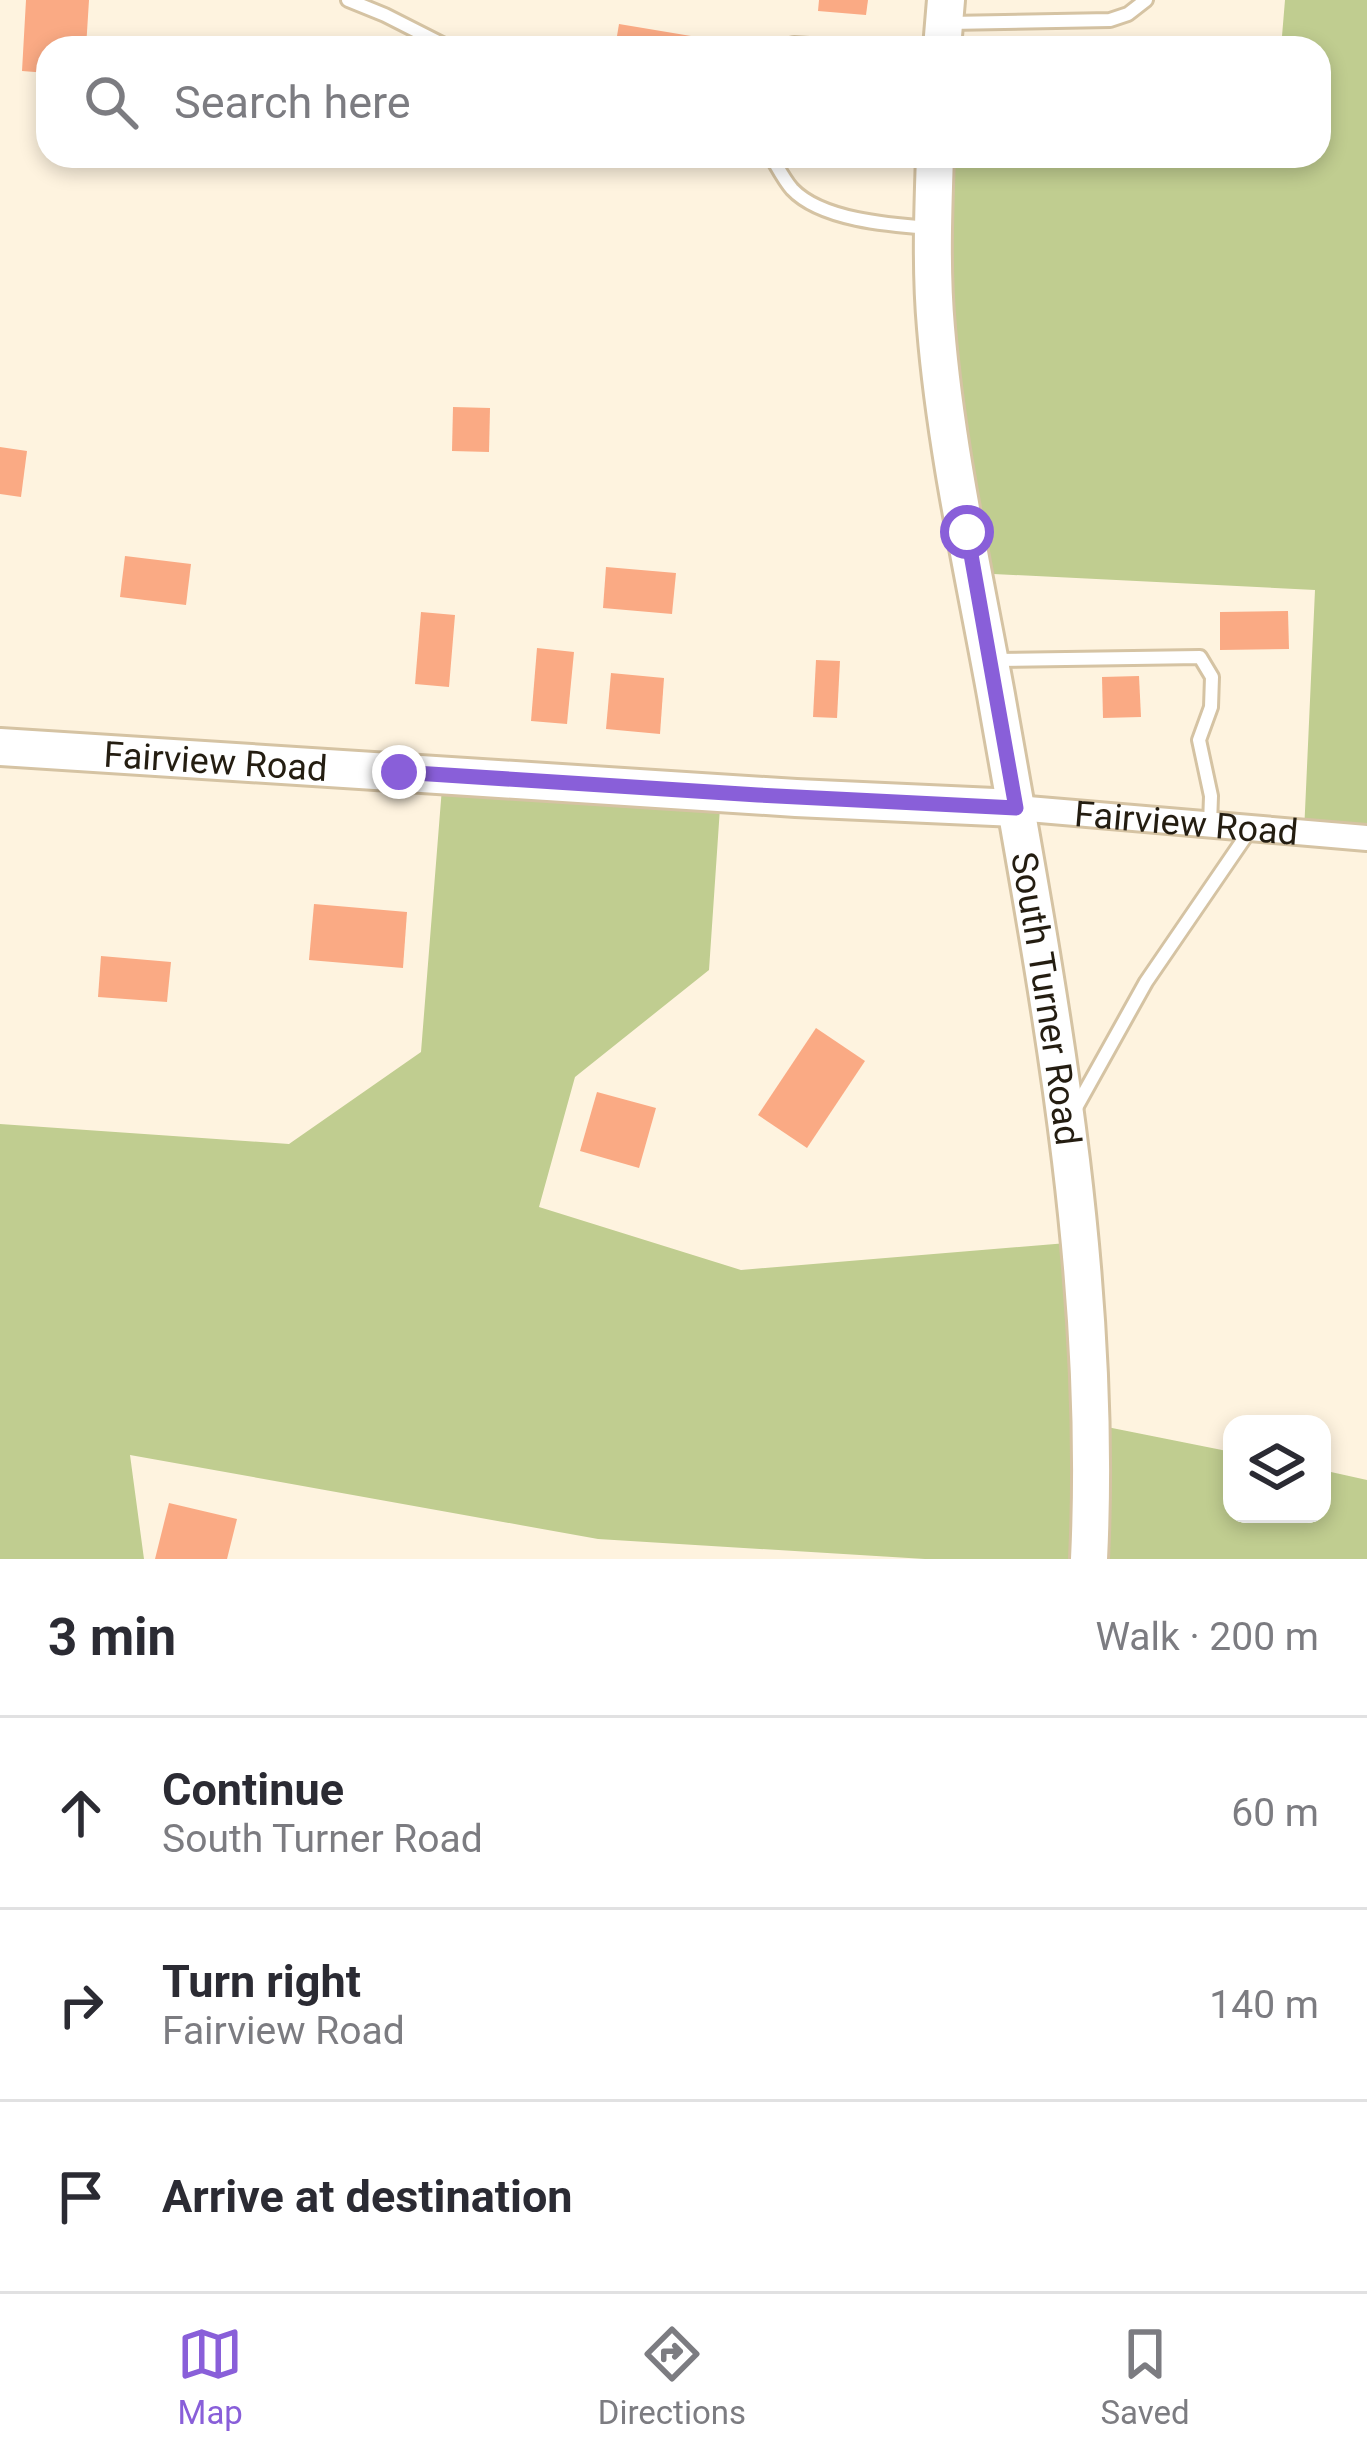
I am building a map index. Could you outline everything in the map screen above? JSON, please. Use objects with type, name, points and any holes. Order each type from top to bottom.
[{"type":"street","name":"South Turner Road","points":[[934,168],[936,329],[945,408],[1067,1125],[1087,1311],[1092,1424],[1088,1559]]},
{"type":"street","name":"Fairview Road","points":[[0,747],[1016,808],[1367,838]]},
{"type":"lane","points":[[348,0],[427,36]]},
{"type":"lane","points":[[909,36],[944,29],[1110,20],[1146,0]]},
{"type":"lane","points":[[779,168],[793,190],[864,223],[933,228]]},
{"type":"lane","points":[[989,660],[1200,657],[1211,677],[1211,706],[1199,740],[1210,796],[1210,826]]},
{"type":"lane","points":[[1067,1125],[1146,982],[1250,830]]},
{"type":"green space","points":[[1285,0],[1367,0],[1367,838],[1304,833],[1315,590],[974,573],[936,168],[1331,168],[1331,36],[1282,36]]},
{"type":"green space","points":[[443,775],[721,793],[709,970],[575,1077],[539,1207],[741,1270],[1079,1242],[1092,1424],[1223,1450],[1223,1523],[1331,1523],[1331,1472],[1367,1480],[1367,1559],[925,1559],[598,1539],[130,1455],[144,1559],[0,1559],[0,1124],[289,1144],[421,1052]]},
{"type":"building","points":[[26,0],[89,0],[87,36],[36,36],[36,72],[22,71]]},
{"type":"building","points":[[819,0],[868,0],[866,15],[818,11]]},
{"type":"building","points":[[619,24],[691,36],[617,36]]},
{"type":"building","points":[[453,407],[490,408],[489,452],[452,451]]},
{"type":"building","points":[[0,447],[27,451],[21,497],[0,494]]},
{"type":"building","points":[[125,556],[191,564],[186,605],[120,597]]},
{"type":"building","points":[[606,567],[676,573],[672,614],[603,608]]},
{"type":"building","points":[[1288,611],[1289,649],[1220,650],[1220,612]]},
{"type":"building","points":[[421,612],[455,615],[449,687],[415,684]]},
{"type":"building","points":[[537,648],[574,652],[567,724],[531,721]]},
{"type":"building","points":[[816,660],[840,661],[837,718],[813,717]]},
{"type":"building","points":[[611,673],[664,678],[660,734],[606,729]]},
{"type":"building","points":[[1139,676],[1141,717],[1103,718],[1102,677]]},
{"type":"building","points":[[314,904],[407,912],[403,968],[309,960]]},
{"type":"building","points":[[101,956],[171,962],[167,1002],[98,997]]},
{"type":"building","points":[[816,1028],[865,1061],[807,1148],[758,1115]]},
{"type":"building","points":[[597,1092],[656,1108],[639,1168],[580,1151]]},
{"type":"building","points":[[169,1503],[237,1519],[227,1559],[155,1559]]},
{"type":"route","points":[[399,772],[1016,808],[967,532]]}]
